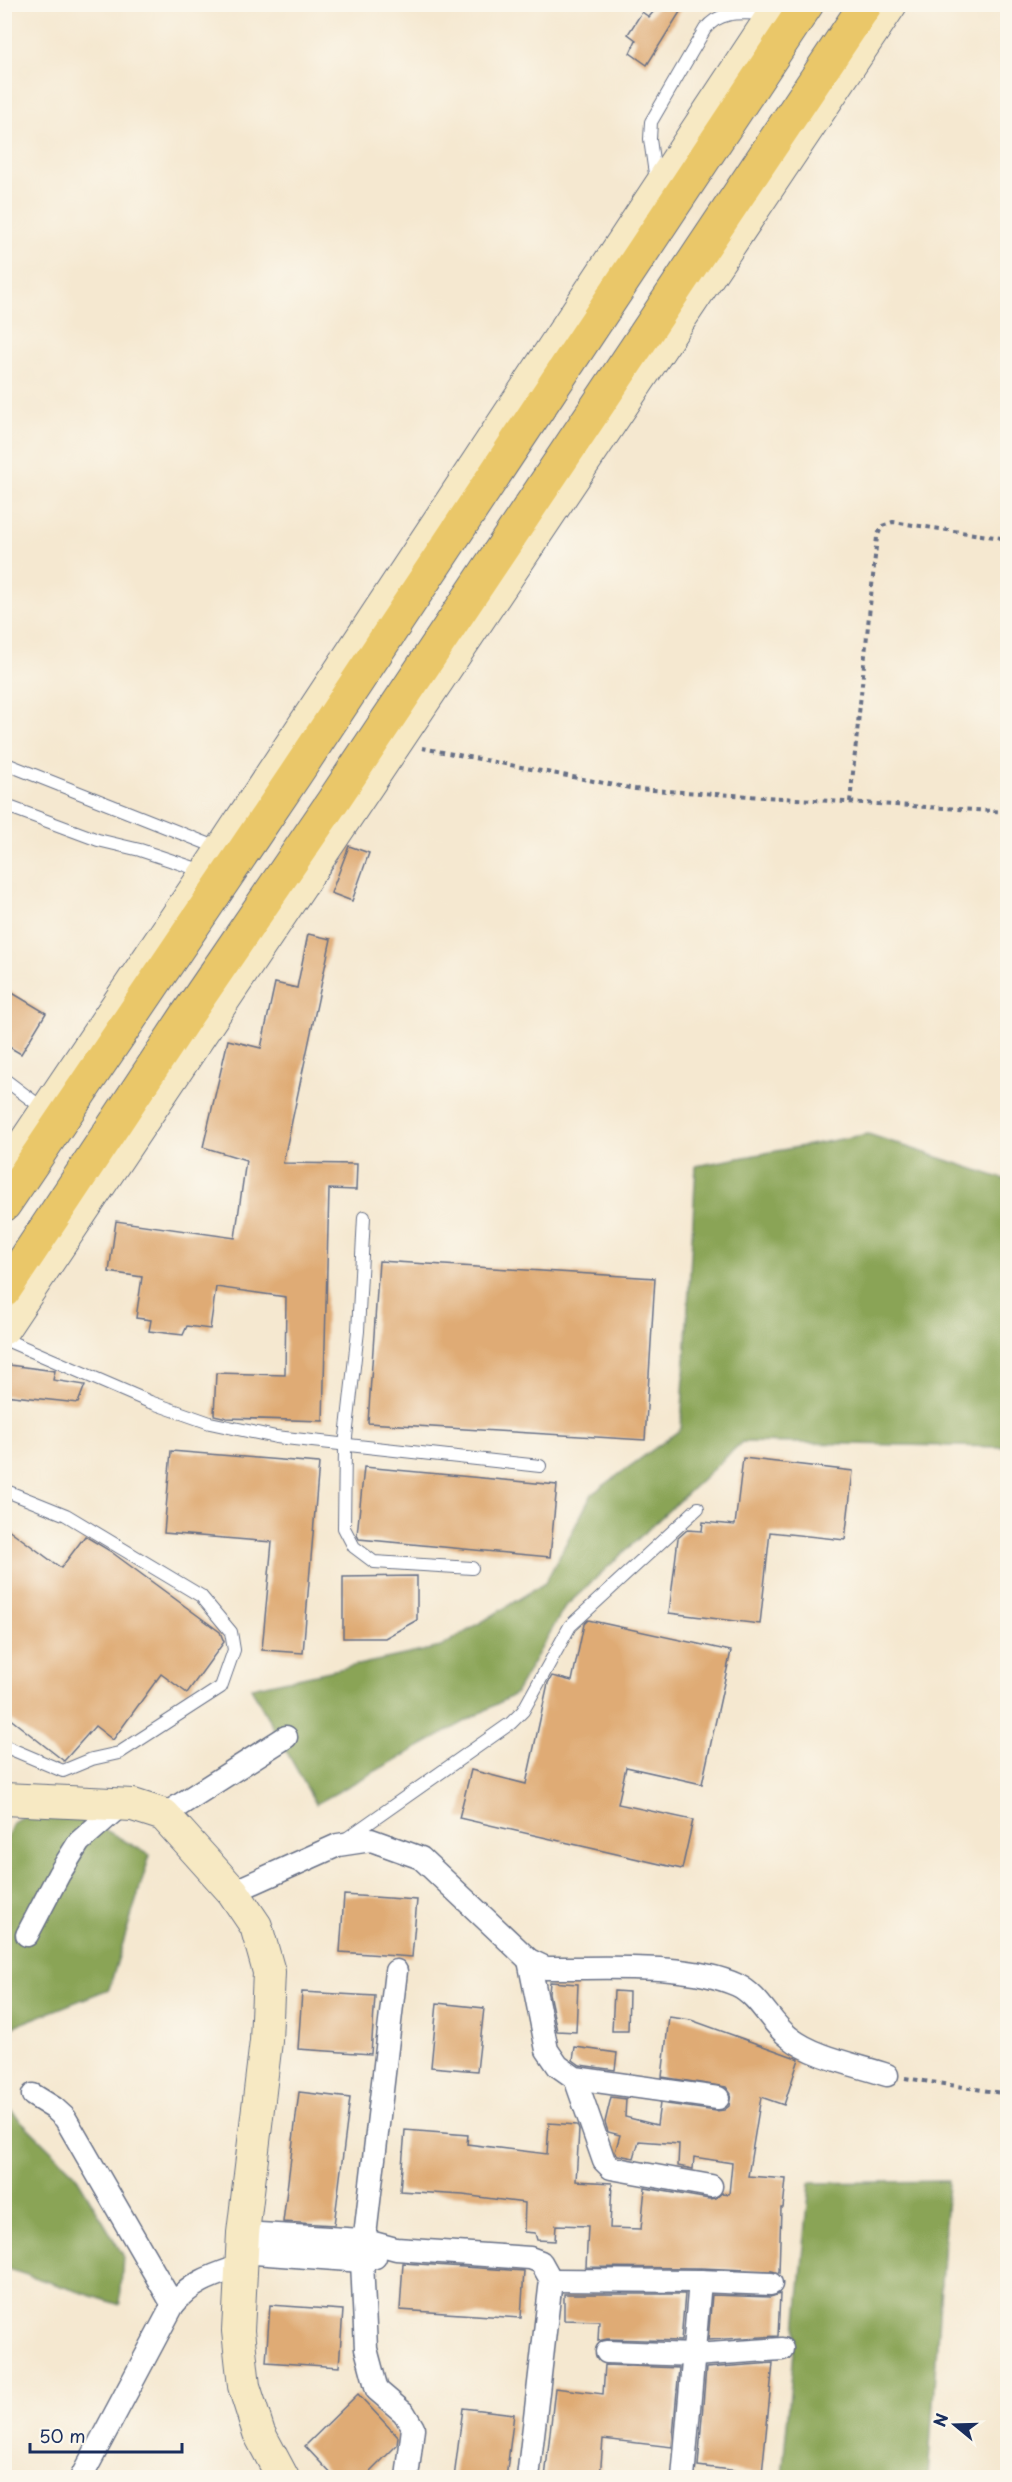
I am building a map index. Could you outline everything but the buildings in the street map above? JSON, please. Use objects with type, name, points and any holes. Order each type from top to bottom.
[{"type":"highway","points":[[4,1205],[295,775],[807,4]]},
{"type":"highway","points":[[4,1291],[187,1014],[333,801],[866,4]]},
{"type":"street","points":[[4,1328],[891,4]]},
{"type":"street","points":[[4,1173],[215,861],[657,188],[778,9]]},
{"type":"street","points":[[171,1822],[286,1737]]},
{"type":"street","points":[[4,1799],[133,1805],[171,1822],[233,1892],[256,1926],[268,1972],[266,2041],[242,2250],[238,2331],[244,2386],[259,2433],[283,2478]]},
{"type":"street","points":[[27,1935],[59,1874],[79,1842],[122,1804]]},
{"type":"street","points":[[233,1892],[338,1845],[371,1840],[421,1858],[529,1960],[546,1968],[679,1971],[708,1975],[739,1986],[762,2007],[787,2037],[805,2048],[886,2075]]},
{"type":"street","points":[[529,1960],[547,2050],[558,2066],[575,2078],[718,2098]]},
{"type":"street","points":[[396,1971],[363,2251],[366,2349],[377,2390],[404,2413],[413,2428],[407,2478]]},
{"type":"street","points":[[575,2078],[604,2161],[611,2168],[711,2186]]},
{"type":"street","points":[[33,2094],[65,2118],[172,2306]]},
{"type":"street","points":[[85,2476],[172,2306],[184,2292],[199,2281],[242,2250],[396,2249],[530,2258],[541,2262],[551,2280],[528,2478]]},
{"type":"street","points":[[551,2280],[771,2284]]},
{"type":"street","points":[[683,2478],[700,2281]]},
{"type":"street","points":[[607,2352],[694,2355],[782,2349]]},
{"type":"lane","points":[[657,188],[650,139],[651,122],[705,29],[713,19],[726,14],[778,9]]},
{"type":"lane","points":[[4,763],[215,861]]},
{"type":"lane","points":[[4,805],[98,840],[140,850],[215,861]]},
{"type":"lane","points":[[4,1078],[46,1111]]},
{"type":"lane","points":[[364,1217],[358,1331],[345,1446],[344,1528],[354,1547],[374,1562],[472,1568]]},
{"type":"lane","points":[[4,1339],[150,1402],[210,1423],[276,1437],[345,1446],[540,1466]]},
{"type":"lane","points":[[4,1490],[66,1515],[201,1596],[231,1632],[234,1650],[221,1686],[119,1753],[92,1759],[63,1771],[4,1746]]},
{"type":"lane","points":[[338,1845],[511,1723],[523,1711],[570,1626],[698,1508]]},
{"type":"path","points":[[850,802],[877,537],[882,526],[893,522],[1008,539]]},
{"type":"path","points":[[396,743],[635,789],[1008,812]]},
{"type":"path","points":[[886,2075],[1008,2094]]},
{"type":"green space","points":[[868,1134],[1007,1180],[1008,1402],[1003,1447],[742,1442],[565,1607],[515,1694],[316,1804],[251,1688],[441,1647],[545,1583],[592,1494],[681,1429],[696,1166]]},
{"type":"green space","points":[[54,1801],[150,1855],[109,1989],[12,2027],[5,2045],[5,1842],[13,1823]]},
{"type":"green space","points":[[5,2105],[75,2174],[123,2255],[120,2305],[5,2268]]},
{"type":"green space","points":[[948,2181],[928,2477],[782,2477],[810,2183]]}]
